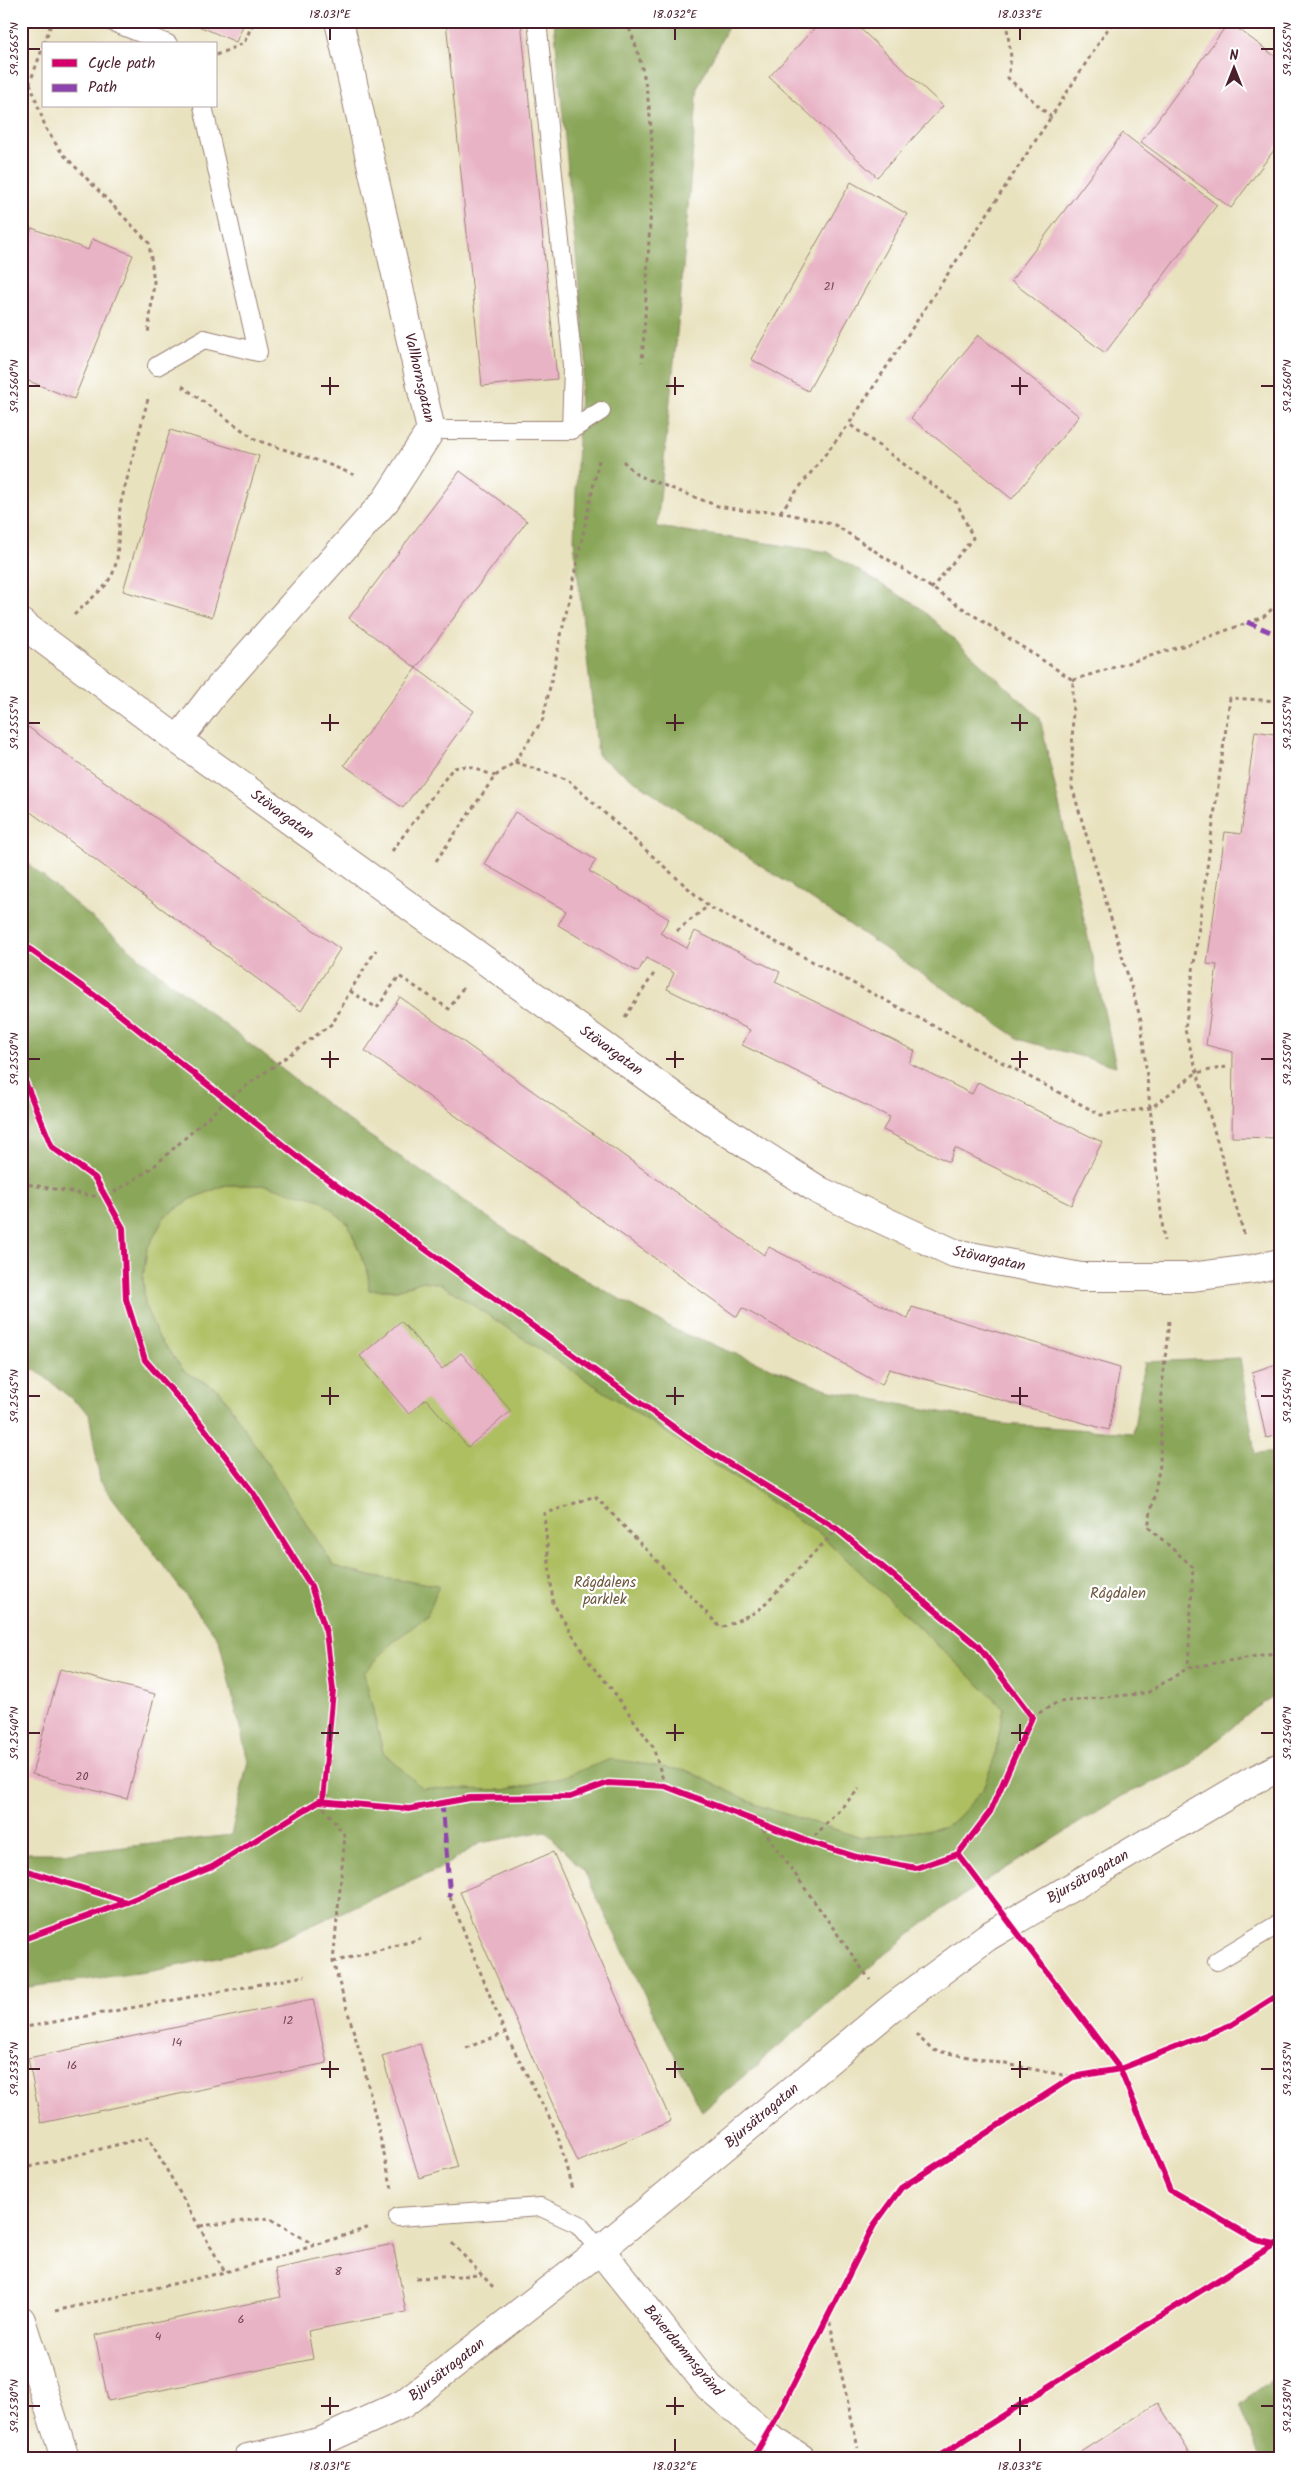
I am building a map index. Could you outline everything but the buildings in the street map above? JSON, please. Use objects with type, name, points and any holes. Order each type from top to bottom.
[{"type":"street","name":"Vallhornsgatan","points":[[178,740],[212,696],[386,500],[431,430],[339,21]]},
{"type":"street","name":"Stövargatan","points":[[21,623],[178,740],[694,1110],[820,1191],[954,1253],[1081,1278],[1191,1278],[1254,1269],[1280,1262]]},
{"type":"street","name":"Bjursätragatan","points":[[248,2458],[320,2442],[403,2404],[600,2250],[893,2007],[987,1937],[1250,1782],[1280,1767]]},
{"type":"street","name":"Bäverdammsgränd","points":[[600,2250],[709,2387],[766,2436],[801,2458]]},
{"type":"street","points":[[23,2333],[65,2458]]},
{"type":"lane","points":[[110,21],[163,42]]},
{"type":"lane","points":[[537,21],[574,366],[571,430]]},
{"type":"lane","points":[[157,366],[204,339],[258,352],[203,108]]},
{"type":"lane","points":[[431,430],[571,430],[601,411]]},
{"type":"lane","points":[[1217,1961],[1280,1924]]},
{"type":"lane","points":[[398,2217],[541,2207],[578,2224],[600,2250]]},
{"type":"path","points":[[45,42],[52,21]]},
{"type":"path","points":[[218,54],[244,43],[254,21]]},
{"type":"path","points":[[626,21],[634,40],[650,106],[654,167],[642,362]]},
{"type":"path","points":[[1006,21],[1011,57],[1008,78],[1051,117]]},
{"type":"path","points":[[780,512],[849,424],[1113,21]]},
{"type":"path","points":[[21,107],[42,50]]},
{"type":"path","points":[[30,83],[46,129],[62,153],[149,243],[154,282],[148,336],[157,366],[120,506],[116,560],[113,573],[106,585],[74,615]]},
{"type":"path","points":[[157,366],[256,440],[325,463],[357,476]]},
{"type":"path","points":[[849,424],[957,503],[973,538],[931,589]]},
{"type":"path","points":[[436,861],[495,776],[515,762],[544,719],[599,460]]},
{"type":"path","points":[[624,461],[637,475],[718,506],[748,511],[780,512],[835,525],[1073,680]]},
{"type":"path","points":[[1073,680],[1263,617],[1280,602]]},
{"type":"path","points":[[1073,680],[1072,787],[1141,1020],[1165,1249]]},
{"type":"path","points":[[1246,1240],[1185,1030],[1230,698],[1280,701]]},
{"type":"path","points":[[515,762],[568,780],[708,906],[1101,1115],[1151,1108],[1196,1073],[1226,1067]]},
{"type":"path","points":[[390,853],[454,768],[468,766],[495,776]]},
{"type":"path","points":[[677,931],[708,906]]},
{"type":"path","points":[[21,1183],[104,1195],[152,1168],[227,1100],[333,1023],[350,991],[376,950]]},
{"type":"path","points":[[622,1022],[655,972]]},
{"type":"path","points":[[350,991],[377,1008],[399,976],[449,1009],[464,987]]},
{"type":"path","points":[[220,1094],[235,1106]]},
{"type":"path","points":[[104,1195],[110,1206]]},
{"type":"path","points":[[1169,1321],[1162,1387],[1160,1465],[1148,1527],[1193,1567],[1188,1668]]},
{"type":"path","points":[[664,1786],[653,1748],[611,1688],[591,1665],[554,1603],[544,1514],[595,1496],[721,1628],[758,1612],[837,1529]]},
{"type":"path","points":[[829,1524],[845,1535]]},
{"type":"path","points":[[1028,1726],[1032,1717],[1058,1702],[1147,1693],[1188,1668],[1280,1652]]},
{"type":"path","points":[[1026,1709],[1032,1717]]},
{"type":"path","points":[[655,1785],[673,1789]]},
{"type":"path","points":[[809,1842],[859,1789]]},
{"type":"path","points":[[321,1801],[324,1792]]},
{"type":"path","points":[[54,2311],[225,2272],[314,2246],[398,2217],[364,2063],[334,1962],[345,1836],[321,1801]]},
{"type":"path","points":[[311,1806],[321,1801],[333,1802]]},
{"type":"path","points":[[750,1818],[775,1828]]},
{"type":"path","points":[[758,1822],[870,1980]]},
{"type":"path","points":[[800,1839],[817,1845]]},
{"type":"path","points":[[450,1897],[505,2033],[557,2132],[571,2179],[578,2224]]},
{"type":"path","points":[[334,1962],[421,1939]]},
{"type":"path","points":[[21,2028],[305,1976]]},
{"type":"path","points":[[466,2048],[505,2033]]},
{"type":"path","points":[[916,2034],[932,2050],[1073,2077]]},
{"type":"path","points":[[1065,2082],[1073,2077],[1083,2075]]},
{"type":"path","points":[[21,2169],[148,2137],[225,2272]]},
{"type":"path","points":[[425,2216],[496,2290]]},
{"type":"path","points":[[200,2226],[269,2218],[314,2246]]},
{"type":"path","points":[[416,2278],[482,2275]]},
{"type":"path","points":[[824,2323],[832,2306]]},
{"type":"path","points":[[828,2314],[858,2448]]},
{"type":"green space","points":[[554,21],[731,21],[698,86],[680,304],[657,527],[828,552],[919,607],[1040,718],[1116,1066],[1021,1040],[598,756],[574,541],[580,390],[586,361]]},
{"type":"green space","name":"Rågdalen","points":[[21,858],[152,968],[351,1123],[545,1257],[677,1331],[832,1391],[1003,1424],[1133,1433],[1145,1362],[1240,1358],[1255,1454],[1280,1452],[1280,1693],[1251,1711],[1187,1767],[1122,1796],[946,1906],[885,1954],[702,2112],[584,1871],[546,1831],[480,1843],[439,1869],[263,1947],[153,1971],[21,1988],[21,1853],[71,1853],[231,1835],[248,1761],[219,1640],[100,1481],[89,1413],[40,1373],[21,1364]],"holes":[[[225,1185],[265,1185],[321,1200],[348,1224],[368,1272],[369,1290],[397,1290],[423,1281],[441,1284],[820,1534],[1004,1708],[995,1756],[983,1789],[958,1818],[943,1828],[862,1838],[757,1805],[688,1771],[612,1759],[556,1779],[504,1790],[422,1788],[383,1752],[364,1673],[393,1642],[427,1616],[439,1585],[373,1577],[334,1566],[220,1391],[184,1371],[159,1338],[145,1306],[143,1277],[147,1249],[165,1216],[191,1199]]]},
{"type":"green space","name":"Rågdalens parklek","points":[[226,1185],[265,1185],[321,1200],[348,1224],[368,1272],[369,1290],[397,1290],[423,1281],[441,1284],[820,1534],[1004,1708],[995,1756],[983,1789],[958,1818],[943,1828],[862,1838],[757,1805],[688,1771],[556,1779],[504,1790],[422,1789],[383,1752],[364,1673],[393,1642],[427,1616],[439,1585],[373,1577],[334,1566],[220,1391],[184,1371],[159,1338],[145,1306],[143,1277],[147,1249],[165,1216],[191,1199]]},
{"type":"green space","points":[[1280,2374],[1280,2458],[1260,2458],[1240,2403]]},
{"type":"marked path","points":[[1247,622],[1280,636]]},
{"type":"marked path","points":[[442,1803],[450,1897]]},
{"type":"cycle path","points":[[21,943],[105,1003],[312,1168],[700,1446],[837,1529],[978,1646],[1032,1717],[990,1812],[958,1854],[916,1868],[857,1857],[809,1842],[665,1786],[608,1783],[570,1797],[470,1798],[409,1809],[319,1801],[212,1867],[127,1902],[21,1940]]},
{"type":"cycle path","points":[[21,1072],[52,1147],[95,1178],[123,1228],[126,1299],[145,1360],[201,1424],[254,1494],[311,1586],[326,1632],[333,1690],[323,1801]]},
{"type":"cycle path","points":[[958,1854],[1120,2069],[1170,2190],[1256,2240],[1280,2245]]},
{"type":"cycle path","points":[[21,1869],[127,1902]]},
{"type":"cycle path","points":[[753,2458],[778,2415],[874,2225],[901,2188],[1073,2077],[1120,2069],[1231,2025],[1280,1994]]},
{"type":"cycle path","points":[[936,2458],[1275,2244]]}]
